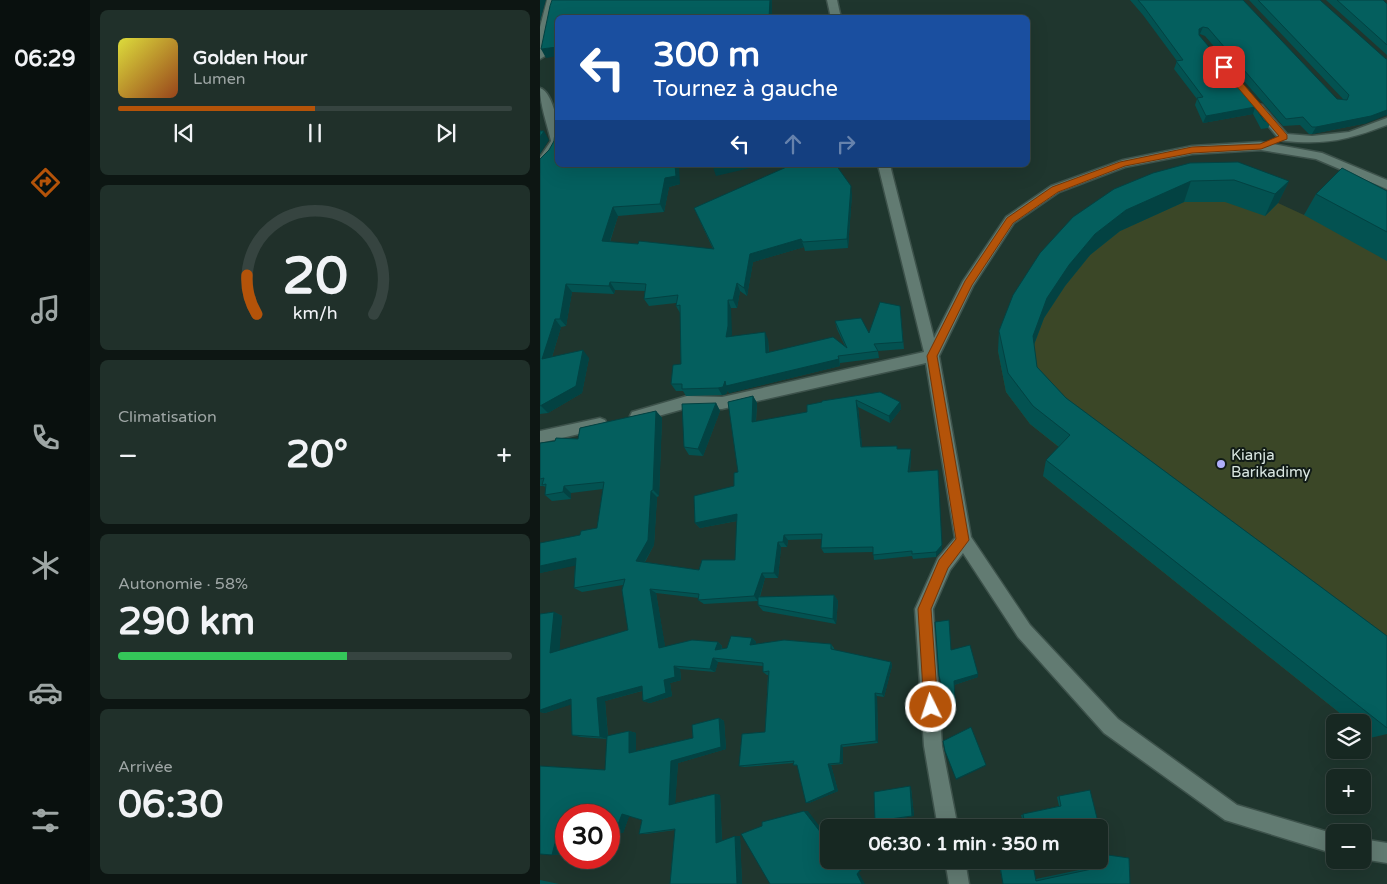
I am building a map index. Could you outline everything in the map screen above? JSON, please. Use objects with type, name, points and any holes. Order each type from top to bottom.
[{"type":"street","points":[[540,56],[547,14],[552,0]]},
{"type":"street","points":[[832,0],[835,15]]},
{"type":"street","points":[[540,91],[550,112],[555,133]]},
{"type":"street","points":[[1252,99],[1284,137]]},
{"type":"street","points":[[1261,146],[1284,137],[1312,140],[1351,135],[1387,121]]},
{"type":"street","points":[[540,165],[555,144]]},
{"type":"street","points":[[932,356],[968,284],[1010,220],[1055,190],[1124,164],[1192,150],[1261,146],[1318,156],[1387,184]]},
{"type":"street","points":[[885,167],[932,356],[963,540],[1024,631],[1110,726],[1232,813],[1326,841]]},
{"type":"street","points":[[540,437],[620,420],[695,401],[722,403],[932,356]]},
{"type":"street","points":[[946,819],[933,746],[924,609],[944,564],[963,540]]},
{"type":"street","points":[[1371,850],[1387,853]]},
{"type":"street","points":[[956,869],[959,884]]},
{"type":"green space","name":"Kianja Barikadimy","points":[[1330,190],[1387,220],[1387,710],[1371,736],[1371,714],[1341,714],[1043,476],[1065,452],[1030,424],[1006,392],[998,351],[1147,195],[1278,203],[1304,215]]},
{"type":"building","points":[[552,0],[770,0],[769,15],[555,15],[555,47],[541,49]]},
{"type":"building","points":[[1138,0],[1243,0],[1337,99],[1347,100],[1349,95],[1258,0],[1320,0],[1387,59],[1387,110],[1371,116],[1316,127],[1312,127],[1303,117],[1286,119],[1208,28],[1203,27],[1199,29],[1199,35],[1271,121],[1264,121],[1255,107],[1206,116],[1197,98],[1203,97],[1176,61],[1183,60]]},
{"type":"building","points":[[1337,0],[1383,0],[1387,4],[1387,45]]},
{"type":"building","points":[[555,132],[555,167],[675,167],[676,176],[665,178],[660,204],[613,207],[602,241],[638,244],[639,241],[714,249],[694,208],[786,167],[837,167],[851,186],[847,239],[803,242],[801,239],[750,254],[744,288],[737,283],[733,300],[728,300],[726,337],[765,332],[766,353],[833,337],[847,348],[835,321],[861,318],[869,333],[880,302],[900,306],[903,342],[874,344],[878,351],[838,356],[839,359],[726,386],[725,381],[723,387],[682,389],[682,384],[671,384],[673,365],[681,364],[680,305],[676,306],[678,295],[644,299],[646,284],[610,282],[609,286],[566,284],[560,319],[555,319],[542,359],[583,350],[576,386],[540,406],[540,159],[549,150],[554,141]]},
{"type":"building","points":[[1238,162],[1289,181],[1275,194],[1234,180],[1191,181],[1126,210],[1095,234],[1069,265],[1047,298],[1033,336],[1037,367],[1066,398],[1387,636],[1387,728],[1046,460],[1070,435],[1033,406],[1008,373],[999,331],[1013,295],[1040,253],[1073,217],[1114,189],[1153,173],[1190,163]]},
{"type":"building","points":[[1342,168],[1387,191],[1387,232],[1316,194]]},
{"type":"building","points":[[880,392],[900,402],[889,416],[856,400],[861,447],[897,446],[897,449],[911,449],[908,472],[938,470],[942,545],[936,552],[912,554],[912,551],[873,555],[873,547],[821,548],[822,534],[784,535],[783,542],[778,542],[774,573],[762,573],[754,596],[698,600],[699,594],[650,589],[659,648],[692,640],[718,642],[715,650],[727,648],[731,636],[752,638],[750,645],[784,640],[831,644],[831,649],[891,662],[882,694],[875,693],[876,741],[841,745],[840,763],[828,764],[835,790],[806,803],[797,765],[793,765],[794,761],[739,766],[742,734],[765,732],[769,671],[763,672],[763,663],[713,658],[710,669],[674,666],[675,677],[664,680],[666,693],[643,701],[642,686],[597,698],[600,737],[572,735],[571,699],[540,710],[540,614],[554,612],[550,653],[628,630],[622,590],[625,579],[574,588],[576,558],[540,566],[540,543],[580,535],[581,531],[597,528],[604,482],[564,486],[563,492],[545,495],[546,484],[542,485],[544,478],[540,479],[540,443],[555,441],[556,438],[578,439],[580,428],[656,411],[653,490],[651,491],[648,540],[636,561],[699,570],[702,560],[735,560],[737,514],[695,523],[694,496],[734,486],[734,473],[738,472],[728,402],[753,396],[752,422],[807,412],[807,405],[822,401]]},
{"type":"building","points":[[716,403],[698,449],[684,447],[682,404]]},
{"type":"building","points":[[834,595],[833,619],[758,605],[758,597]]},
{"type":"building","points":[[949,620],[951,650],[970,645],[978,674],[954,681],[955,701],[946,703],[939,676],[935,622]]},
{"type":"building","points":[[719,718],[721,747],[671,761],[669,805],[715,794],[716,843],[735,836],[737,884],[670,884],[675,829],[639,834],[642,820],[622,814],[620,819],[620,804],[555,804],[555,843],[552,855],[540,854],[540,766],[605,770],[607,736],[629,731],[629,753],[693,738],[692,725]]},
{"type":"building","points":[[971,727],[986,765],[956,779],[943,741]]},
{"type":"building","points":[[910,786],[912,816],[875,819],[874,792]]},
{"type":"building","points":[[1090,790],[1097,819],[1024,819],[1023,814],[1061,806],[1059,796]]},
{"type":"building","points":[[804,811],[820,831],[820,869],[861,869],[857,874],[862,884],[770,884],[741,834],[762,826],[762,822]]},
{"type":"building","points":[[1108,855],[1129,858],[1130,884],[1003,884],[1000,869],[1034,869],[1036,881],[1092,869],[1108,869]]},
{"type":"place","name":"Kianja Barikadimy","points":[[1221,464]]},
{"type":"route","points":[[931,707],[924,609],[944,564],[963,540],[932,356],[968,284],[1010,220],[1055,190],[1124,164],[1192,150],[1261,146],[1284,137],[1224,67]]}]
